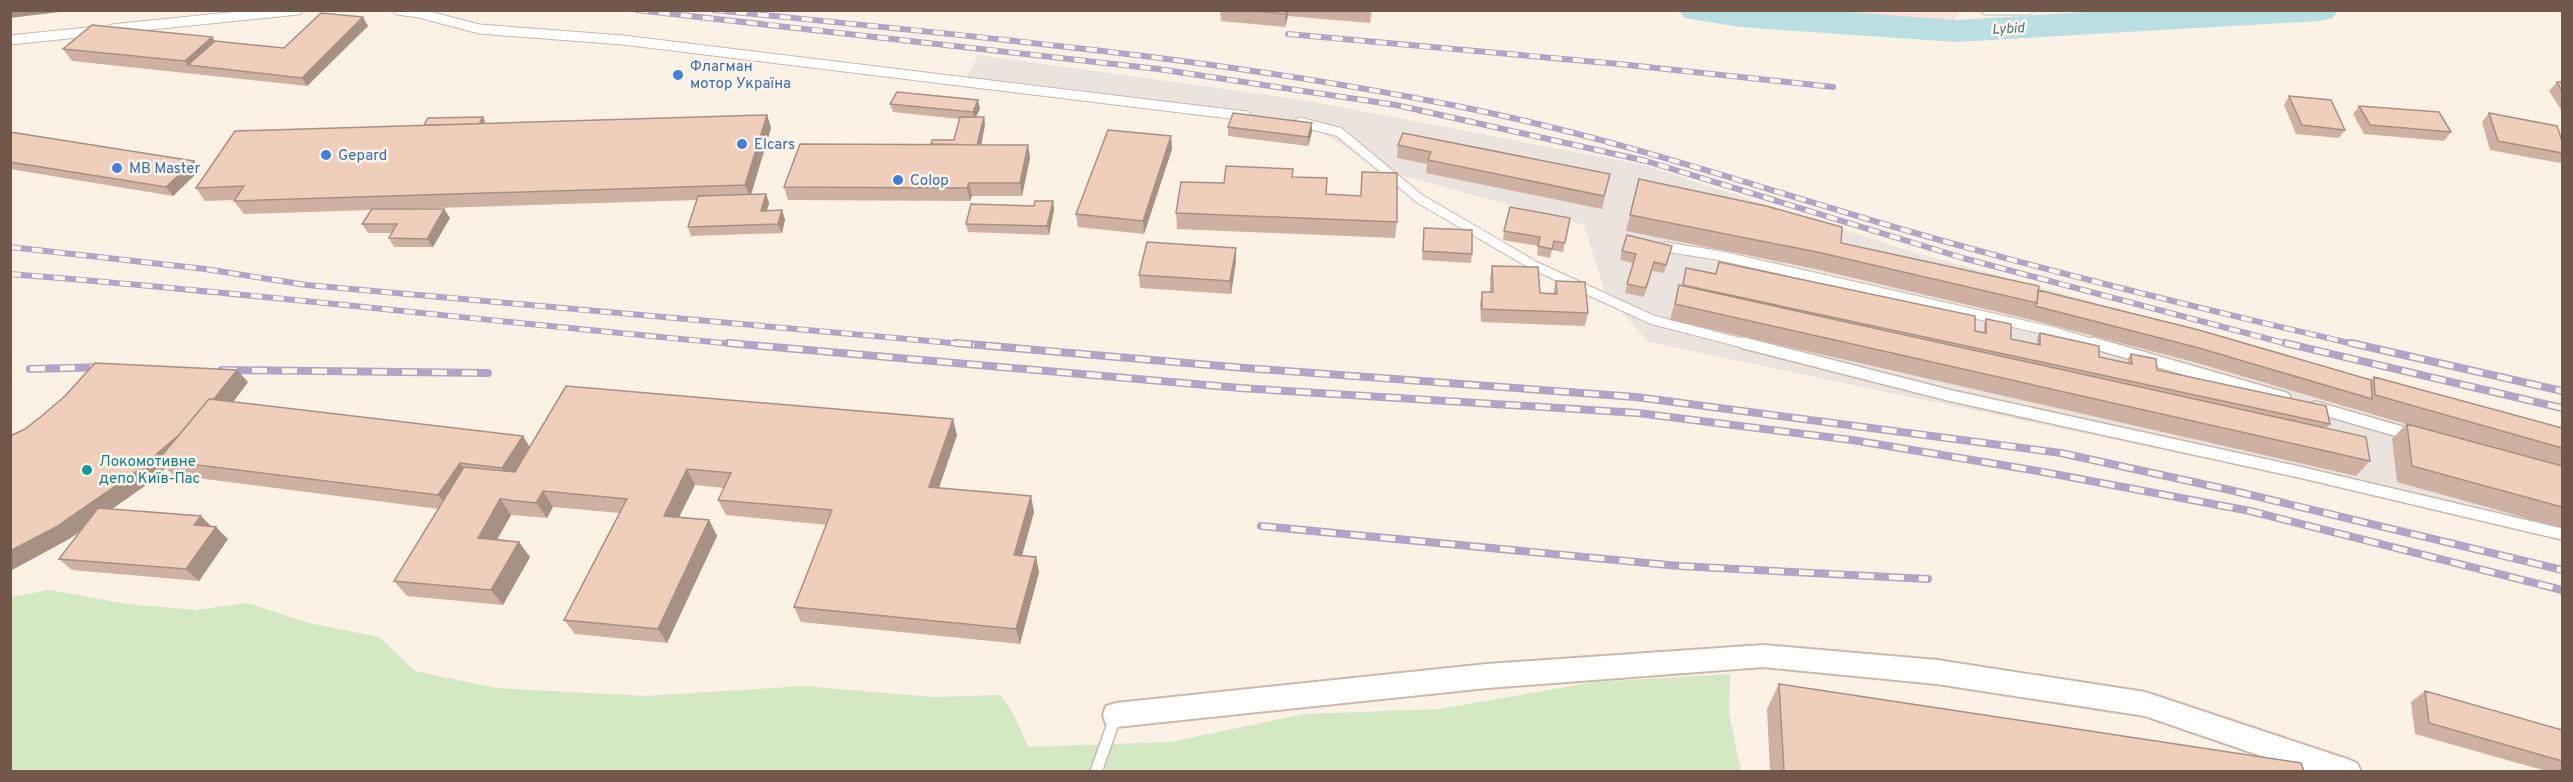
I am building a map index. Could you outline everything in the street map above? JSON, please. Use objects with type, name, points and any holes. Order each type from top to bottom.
[{"type":"street","points":[[1116,715],[1486,676],[1763,656],[1937,672],[2145,704],[2346,771]]},
{"type":"lane","points":[[10,39],[298,10]]},
{"type":"lane","points":[[398,10],[419,13],[479,29],[623,40],[1252,116]]},
{"type":"lane","points":[[1986,10],[2028,10]]},
{"type":"lane","points":[[1287,121],[1311,124],[1339,132],[1395,181],[1420,199],[1535,266],[1653,320],[1952,396],[2299,472],[2562,534]]},
{"type":"lane","points":[[1665,247],[1717,255],[2054,332],[2426,438]]},
{"type":"lane","points":[[1096,771],[1116,715]]},
{"type":"shaded area","points":[[1779,11],[1960,11],[1953,22]]},
{"type":"shaded area","points":[[978,55],[1304,100],[1643,165],[1913,252],[2562,432],[2562,541],[2405,501],[1649,342],[1605,293],[1584,225],[1381,170],[1316,129],[962,87]]},
{"type":"green space","points":[[49,590],[127,604],[196,610],[247,603],[309,623],[379,637],[415,671],[496,688],[646,696],[803,686],[933,697],[1001,695],[1015,717],[1028,747],[1170,742],[1305,714],[1440,709],[1595,682],[1730,674],[1729,713],[1741,771],[11,772],[11,597]]},
{"type":"building","points":[[1245,10],[1286,10],[1285,14]]},
{"type":"building","points":[[321,13],[363,17],[302,78],[188,65],[215,41],[284,48]]},
{"type":"building","points":[[92,25],[212,37],[185,61],[63,49]]},
{"type":"building","points":[[897,92],[978,100],[973,112],[890,104]]},
{"type":"building","points":[[2289,96],[2331,100],[2345,130],[2302,125]]},
{"type":"building","points":[[2359,106],[2439,112],[2451,132],[2370,125]]},
{"type":"building","points":[[1233,113],[1312,123],[1308,137],[1228,127]]},
{"type":"building","points":[[2489,113],[2557,126],[2562,141],[2562,153],[2498,141]]},
{"type":"building","points":[[767,115],[745,185],[234,201],[244,186],[196,188],[235,131]]},
{"type":"building","points":[[483,117],[479,124],[424,125],[428,118]]},
{"type":"building","points":[[960,117],[984,117],[977,145],[931,144],[932,140],[954,140]]},
{"type":"building","points":[[1108,130],[1171,136],[1143,221],[1076,214]]},
{"type":"building","points":[[10,132],[194,161],[166,187],[10,162]]},
{"type":"building","points":[[1403,133],[1610,174],[1604,196],[1428,160],[1431,152],[1398,145]]},
{"type":"building","points":[[800,144],[1028,145],[1020,183],[969,183],[967,188],[784,187]]},
{"type":"building","points":[[1226,166],[1293,169],[1292,177],[1327,178],[1326,194],[1361,196],[1362,172],[1397,173],[1397,222],[1176,213],[1181,182],[1224,183]]},
{"type":"building","points":[[1639,179],[1766,206],[1842,227],[1841,243],[2039,286],[2037,303],[1817,252],[1630,215]]},
{"type":"building","points":[[766,194],[761,211],[782,210],[778,224],[688,227],[698,196]]},
{"type":"building","points":[[1035,201],[1053,201],[1047,226],[966,224],[971,204],[1034,206]]},
{"type":"building","points":[[1510,207],[1570,218],[1565,243],[1554,241],[1552,249],[1538,246],[1540,237],[1504,231]]},
{"type":"building","points":[[372,209],[444,209],[427,239],[389,238],[397,224],[362,224]]},
{"type":"building","points":[[1424,228],[1472,230],[1472,254],[1423,251]]},
{"type":"building","points":[[1627,235],[1672,246],[1666,265],[1654,262],[1646,288],[1627,284],[1636,254],[1622,251]]},
{"type":"building","points":[[1147,242],[1236,248],[1230,281],[1139,275]]},
{"type":"building","points":[[1719,262],[1975,316],[1975,331],[1986,333],[1986,319],[2011,324],[2011,339],[2040,345],[2040,333],[2099,346],[2099,357],[2132,364],[2131,354],[2156,359],[2157,370],[2326,406],[2330,424],[1683,285],[1686,268],[1716,274]]},
{"type":"building","points":[[1492,266],[1538,267],[1540,293],[1557,294],[1556,281],[1585,282],[1588,313],[1482,309],[1482,292],[1493,292]]},
{"type":"building","points":[[1679,285],[2366,437],[2370,461],[1675,304]]},
{"type":"building","points":[[2038,290],[2199,330],[2371,380],[2372,399],[2199,348],[2035,306]]},
{"type":"building","name":"Локомотивне депо Київ-Пас","points":[[95,363],[237,370],[214,399],[209,399],[180,434],[137,471],[56,527],[10,551],[10,436],[25,429],[65,396]]},
{"type":"building","points":[[2374,377],[2562,428],[2562,448],[2375,395]]},
{"type":"building","points":[[566,386],[953,419],[929,487],[1031,496],[1014,555],[1036,557],[1016,629],[794,607],[832,510],[718,500],[731,473],[687,469],[664,516],[709,520],[658,629],[564,620],[627,499],[543,491],[536,503],[500,499],[478,538],[519,542],[491,590],[394,581],[464,467],[515,472]]},
{"type":"building","points":[[209,399],[523,436],[502,468],[460,463],[438,495],[158,460]]},
{"type":"building","points":[[2407,424],[2562,466],[2562,507],[2412,466]]},
{"type":"building","points":[[98,508],[201,516],[194,525],[216,527],[186,569],[59,559]]},
{"type":"building","points":[[1779,684],[2301,763],[2304,771],[1784,771]]},
{"type":"building","points":[[2425,691],[2562,730],[2562,761],[2429,723]]},
{"type":"waterway","name":"Lybid","points":[[1697,10],[1740,16],[1956,31],[2320,10]]},
{"type":"railway","points":[[637,10],[1158,69],[1396,105],[1646,161],[1963,258],[2291,345]]},
{"type":"railway","points":[[714,10],[1001,39],[1192,62],[1382,92],[1476,110],[1642,151],[1915,233],[2025,263],[2192,306],[2358,345]]},
{"type":"railway","points":[[1288,34],[1619,64],[1833,87]]},
{"type":"railway","points":[[10,247],[205,269],[307,285],[974,345]]},
{"type":"railway","points":[[10,274],[745,345]]},
{"type":"railway","points":[[728,343],[1240,388],[1638,413],[1852,440],[2038,471],[2250,511],[2562,590]]},
{"type":"railway","points":[[956,343],[1245,368],[1636,397],[2061,453],[2230,490],[2562,570]]},
{"type":"railway","points":[[2285,343],[2562,408]]},
{"type":"railway","points":[[2351,343],[2562,391]]},
{"type":"railway","points":[[30,369],[108,367]]},
{"type":"railway","points":[[222,370],[488,373]]},
{"type":"railway","points":[[1261,526],[1679,566],[1928,579]]},
{"type":"place","name":"Флагман мотор Україна","points":[[678,75]]},
{"type":"place","name":"Elcars","points":[[742,144]]},
{"type":"place","name":"Gepard","points":[[326,155]]},
{"type":"place","name":"MB Master","points":[[117,168]]},
{"type":"place","name":"Colop","points":[[898,180]]},
{"type":"place","name":"Локомотивне депо Київ-Пас","points":[[87,470]]}]
